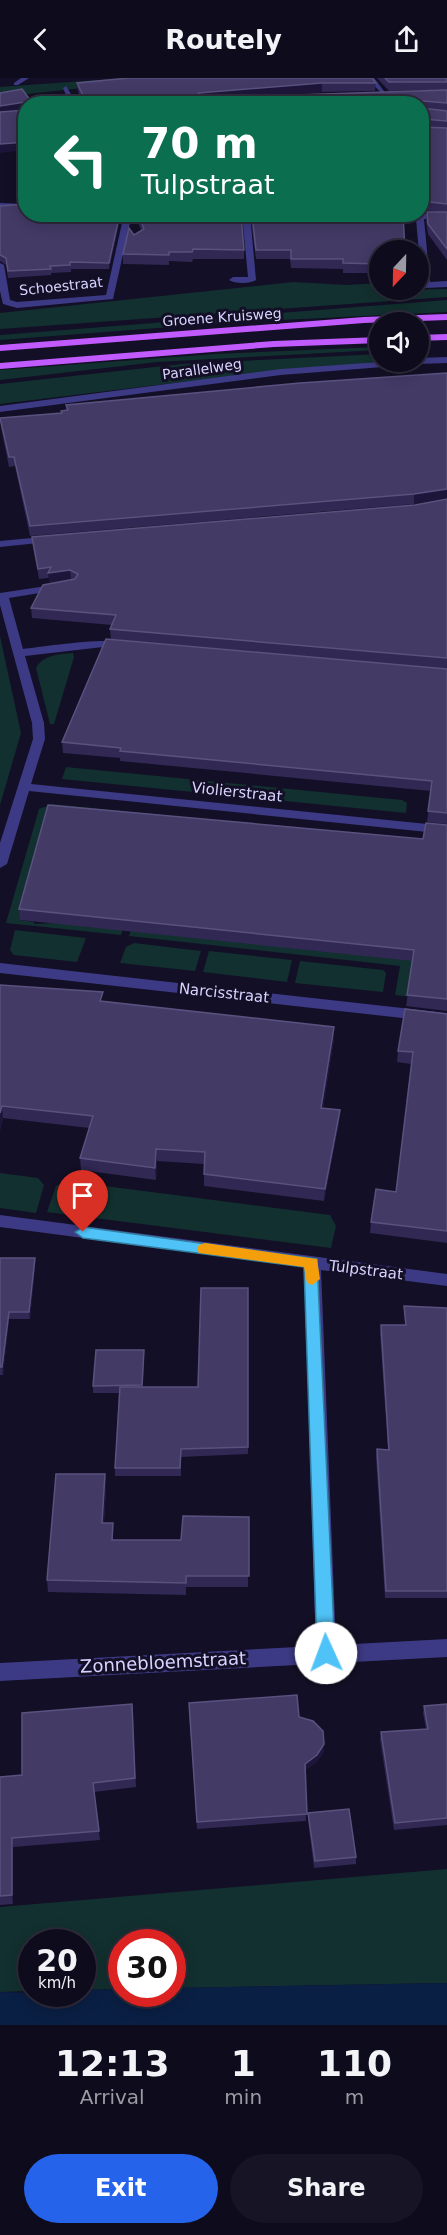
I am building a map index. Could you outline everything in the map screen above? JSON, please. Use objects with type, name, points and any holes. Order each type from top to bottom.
[{"type":"main road","name":"Groene Kruisweg","points":[[0,348],[364,320],[447,317]]},
{"type":"main road","points":[[429,338],[447,337]]},
{"type":"main road","name":"Groene Kruisweg","points":[[0,366],[274,344],[369,340]]},
{"type":"street","points":[[16,84],[26,78]]},
{"type":"street","points":[[370,78],[385,94]]},
{"type":"street","points":[[66,88],[70,96]]},
{"type":"street","points":[[373,95],[395,94]]},
{"type":"street","points":[[0,205],[18,206]]},
{"type":"street","points":[[429,216],[447,217]]},
{"type":"street","name":"Schoestraat","points":[[0,265],[6,302],[17,305],[110,297],[126,222]]},
{"type":"street","points":[[233,280],[252,280],[247,222]]},
{"type":"street","points":[[421,222],[426,285],[447,284]]},
{"type":"street","points":[[429,361],[447,360]]},
{"type":"street","name":"Parallelweg","points":[[0,409],[280,372],[369,365]]},
{"type":"street","points":[[0,544],[69,538]]},
{"type":"street","points":[[0,864],[39,739],[39,731],[3,596],[71,585]]},
{"type":"street","points":[[18,653],[104,644],[137,646]]},
{"type":"street","name":"Violierstraat","points":[[24,788],[447,830]]},
{"type":"street","name":"Narcisstraat","points":[[0,968],[447,1018]]},
{"type":"street","name":"Tulpstraat","points":[[0,1221],[447,1280]]},
{"type":"street","points":[[312,1263],[326,1653]]},
{"type":"street","name":"Zonnebloemstraat","points":[[0,1672],[447,1648]]},
{"type":"green space","points":[[127,78],[130,83],[0,97],[0,87]]},
{"type":"green space","points":[[293,282],[347,285],[369,284],[369,300],[405,300],[0,329],[0,313]]},
{"type":"green space","points":[[429,289],[447,289],[447,297],[429,298]]},
{"type":"green space","points":[[447,300],[447,312],[369,312],[369,316],[237,322],[0,340],[0,335]]},
{"type":"green space","points":[[369,347],[369,351],[157,362],[0,380],[0,370],[215,354]]},
{"type":"green space","points":[[369,355],[369,363],[281,370],[0,404],[0,384],[182,364]]},
{"type":"green space","points":[[0,636],[21,733],[0,805]]},
{"type":"green space","points":[[73,653],[74,657],[54,724],[50,724],[36,668],[47,658]]},
{"type":"green space","points":[[66,767],[402,800],[407,803],[406,813],[62,779]]},
{"type":"green space","points":[[52,804],[162,815],[121,935],[6,923],[39,809]],"holes":[[[49,816],[57,923],[34,924],[34,922],[20,920]]]},
{"type":"green space","points":[[149,877],[447,956],[447,1001],[395,995],[400,966],[129,936]]},
{"type":"green space","points":[[15,930],[86,938],[77,962],[14,955],[10,950]]},
{"type":"green space","points":[[134,943],[201,951],[195,971],[120,963],[126,947]]},
{"type":"green space","points":[[209,951],[292,960],[287,982],[203,972]]},
{"type":"green space","points":[[300,961],[383,970],[386,973],[383,992],[295,983]]},
{"type":"green space","points":[[0,1173],[38,1178],[44,1185],[36,1213],[0,1208]]},
{"type":"green space","points":[[66,1181],[330,1215],[336,1226],[331,1248],[47,1212],[56,1186]]},
{"type":"green space","points":[[447,1869],[447,1983],[186,1988],[186,1929],[108,1929],[108,1989],[96,1990],[96,1929],[18,1929],[18,1991],[0,1992],[0,1907]]},
{"type":"water","points":[[447,1983],[447,2025],[0,2025],[0,1992],[18,1992],[18,2007],[96,2007],[96,1990],[108,1989],[108,2007],[186,2007],[186,1988]]},
{"type":"building","points":[[129,78],[372,78],[376,83],[322,83],[199,93],[197,96],[83,96],[77,83]]},
{"type":"building","points":[[385,78],[447,78],[447,82],[389,82]]},
{"type":"building","points":[[22,89],[27,96],[18,96],[18,103],[0,106],[0,93]]},
{"type":"building","points":[[447,90],[447,103],[429,102],[429,96],[261,96]]},
{"type":"building","points":[[429,109],[447,111],[447,121],[429,120]]},
{"type":"building","points":[[18,111],[18,143],[0,144],[0,112]]},
{"type":"building","points":[[429,127],[447,128],[447,204],[429,202]]},
{"type":"building","points":[[18,205],[18,222],[118,222],[109,263],[70,262],[70,265],[50,266],[51,269],[8,271],[6,258],[0,255],[0,206]]},
{"type":"building","points":[[429,212],[447,212],[447,249],[428,224]]},
{"type":"building","points":[[141,222],[242,222],[244,250],[193,249],[192,252],[169,252],[169,255],[123,254],[129,228],[134,235],[144,229]]},
{"type":"building","points":[[253,222],[403,222],[404,240],[369,240],[369,264],[343,263],[343,259],[291,259],[291,250],[256,250]]},
{"type":"building","points":[[447,373],[447,489],[414,494],[30,526],[14,457],[9,457],[0,418],[62,413],[61,411],[68,410],[66,405],[300,383]]},
{"type":"building","points":[[447,499],[447,658],[110,629],[116,615],[31,608],[43,585],[75,579],[78,574],[70,570],[48,573],[51,567],[38,569],[32,537],[415,505]]},
{"type":"building","points":[[106,639],[447,669],[447,813],[428,811],[432,781],[120,751],[121,748],[62,742]]},
{"type":"building","points":[[48,805],[423,839],[426,823],[447,825],[447,999],[407,995],[414,950],[19,909]]},
{"type":"building","points":[[0,985],[103,992],[100,1001],[334,1027],[321,1108],[340,1110],[325,1189],[204,1174],[205,1152],[156,1149],[155,1168],[80,1158],[93,1116],[2,1106],[0,1113]]},
{"type":"building","points":[[405,1009],[447,1014],[447,1231],[371,1222],[376,1189],[396,1192],[413,1052],[398,1051]]},
{"type":"building","points":[[0,1258],[35,1258],[29,1312],[9,1312],[2,1367],[0,1367]]},
{"type":"building","points":[[201,1288],[248,1288],[248,1447],[181,1449],[180,1468],[115,1468],[120,1387],[198,1387]]},
{"type":"building","points":[[404,1306],[447,1308],[447,1591],[386,1591],[377,1449],[389,1450],[381,1325],[406,1325]]},
{"type":"building","points":[[96,1350],[144,1350],[142,1385],[93,1386]]},
{"type":"building","points":[[56,1474],[105,1474],[102,1523],[113,1523],[112,1540],[181,1540],[183,1516],[249,1517],[249,1576],[186,1576],[186,1583],[47,1580]]},
{"type":"building","points":[[297,1695],[299,1717],[313,1721],[323,1731],[324,1744],[317,1755],[305,1764],[307,1814],[197,1822],[189,1703]]},
{"type":"building","points":[[132,1704],[135,1778],[93,1783],[99,1831],[12,1838],[12,1895],[0,1896],[0,1777],[22,1775],[22,1713]]},
{"type":"building","points":[[447,1704],[447,1818],[395,1823],[381,1732],[428,1729],[424,1706]]},
{"type":"building","points":[[349,1809],[356,1857],[315,1861],[308,1813]]},
{"type":"slow traffic","points":[[205,1249],[312,1263],[312,1279]]},
{"type":"route","points":[[83,1232],[312,1263],[326,1653]]}]
